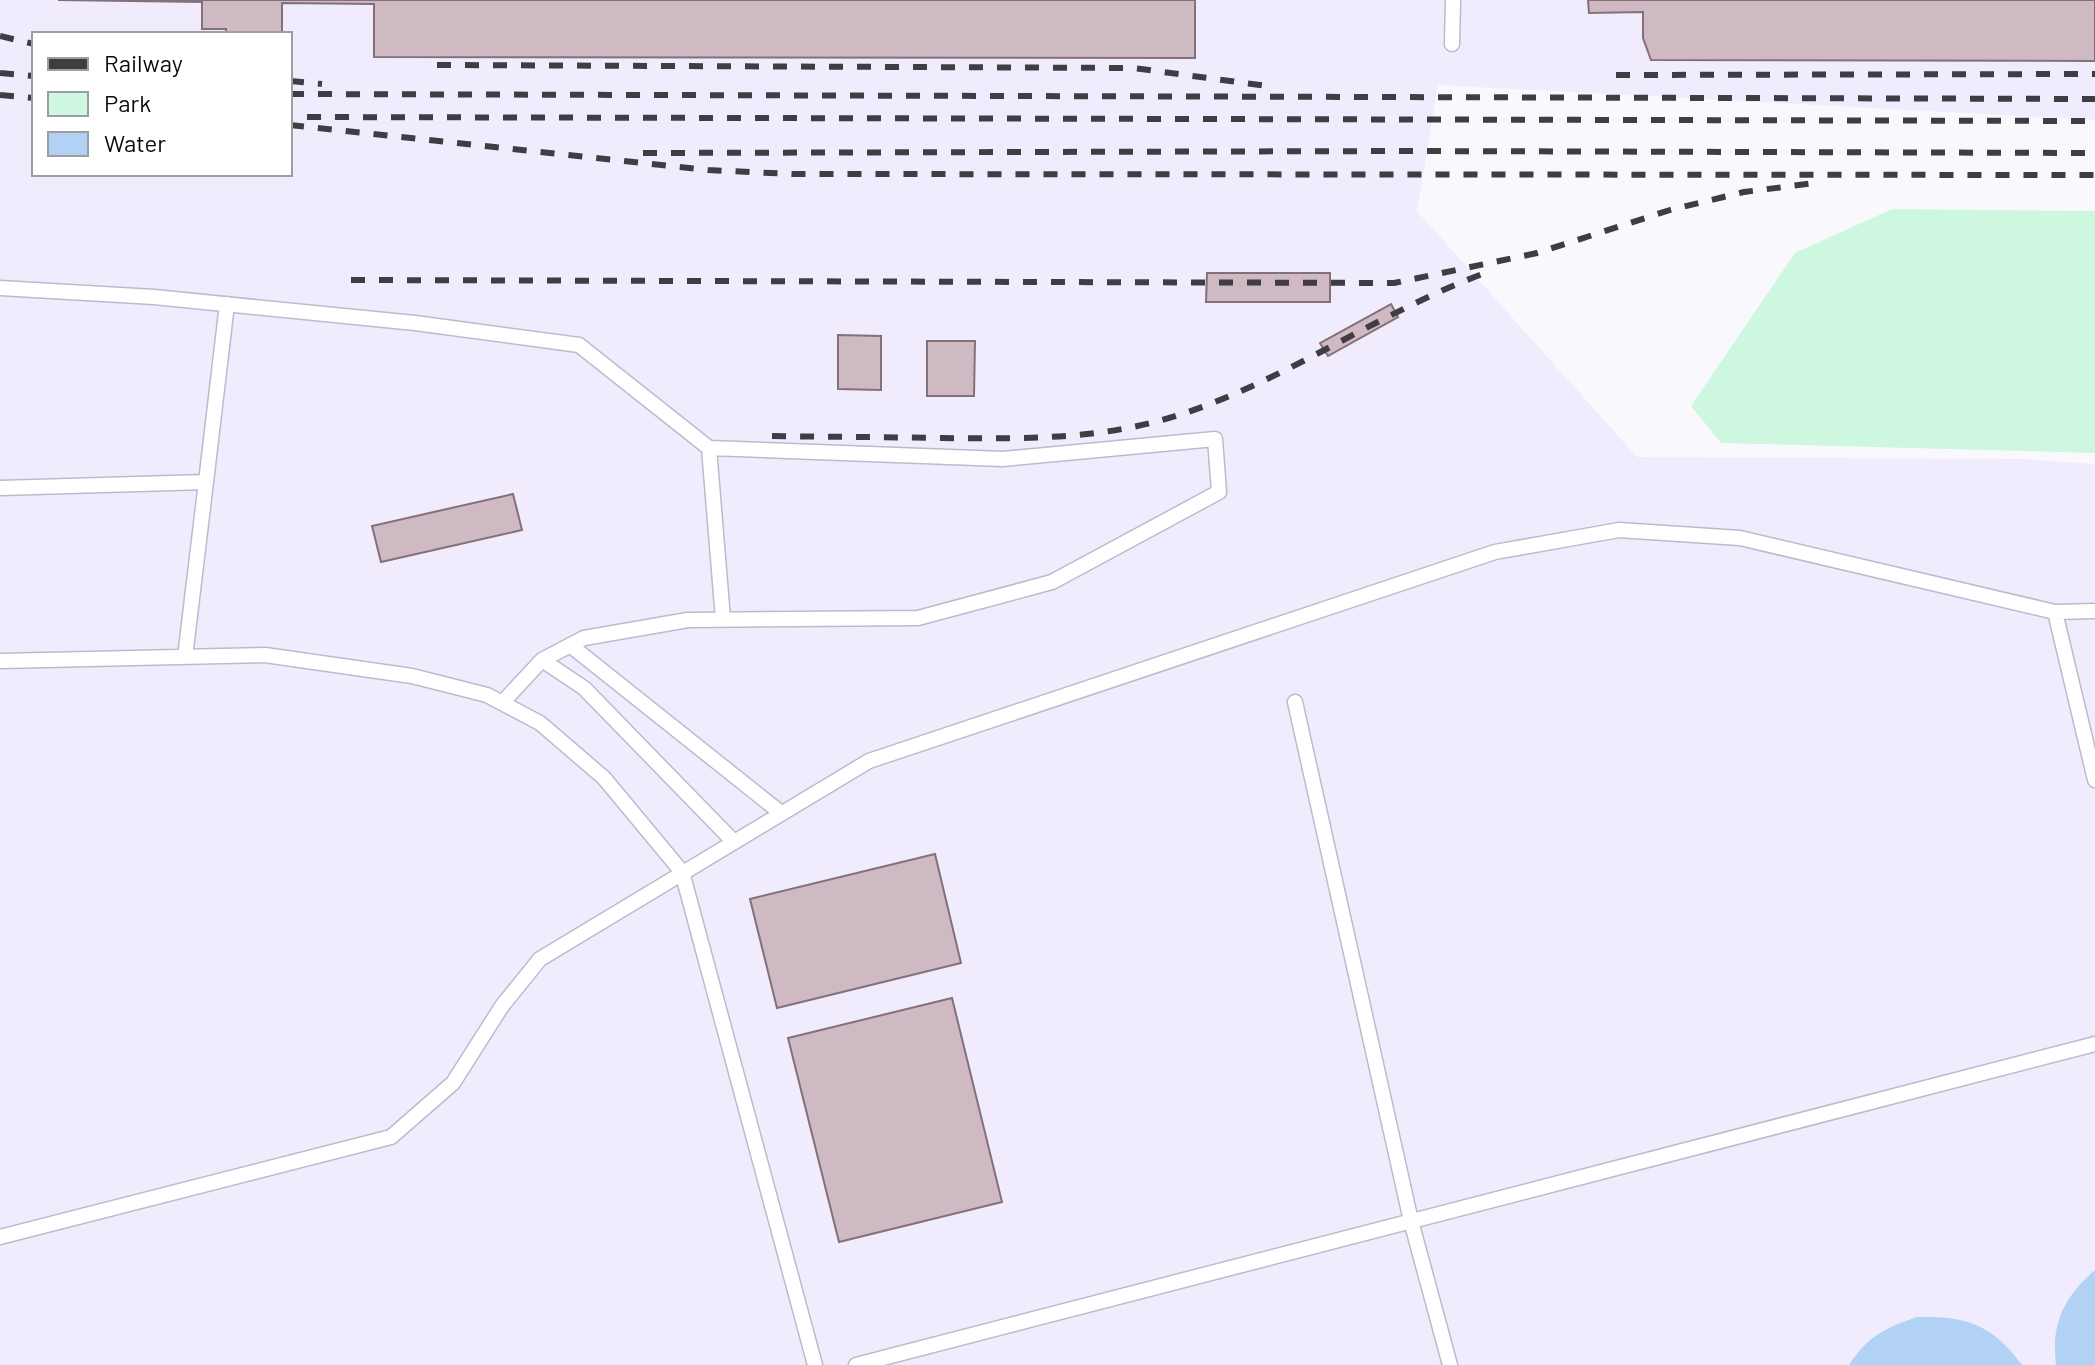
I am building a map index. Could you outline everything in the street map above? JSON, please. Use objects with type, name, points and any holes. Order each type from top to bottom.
[{"type":"lane","points":[[1452,44],[1453,0]]},
{"type":"lane","points":[[0,288],[227,304],[415,323],[579,345],[709,448],[1003,459],[1215,439],[1219,492],[1052,582],[918,618],[688,620],[584,638],[542,660],[502,703]]},
{"type":"lane","points":[[185,657],[227,304]]},
{"type":"lane","points":[[709,448],[723,619]]},
{"type":"lane","points":[[0,488],[206,482]]},
{"type":"lane","points":[[0,1237],[391,1137],[453,1083],[502,1006],[540,959],[869,761],[1495,552],[1619,530],[1740,538],[2055,612],[2095,611]]},
{"type":"lane","points":[[2055,612],[2095,780]]},
{"type":"lane","points":[[570,645],[781,813]]},
{"type":"lane","points":[[0,661],[265,655],[412,676],[487,695],[540,723],[604,778],[682,872],[815,1365]]},
{"type":"lane","points":[[542,660],[584,688],[733,841]]},
{"type":"lane","points":[[1295,702],[1411,1221],[1450,1365]]},
{"type":"lane","points":[[856,1365],[2095,1044]]},
{"type":"shaded area","points":[[0,0],[2095,0],[2095,120],[1438,85],[1417,211],[1637,457],[2022,459],[2095,464],[2095,1365],[0,1365]]},
{"type":"green space","points":[[1892,209],[2095,211],[2095,453],[1721,443],[1691,406],[1795,253]]},
{"type":"water","points":[[2095,1270],[2095,1365],[2056,1365],[2056,1336],[2062,1312],[2075,1290]]},
{"type":"water","points":[[1917,1317],[1950,1318],[1977,1325],[2000,1340],[2022,1365],[1849,1365],[1878,1334]]},
{"type":"building","points":[[58,0],[1195,0],[1195,58],[374,57],[374,4],[282,3],[282,32],[226,32],[226,29],[202,29],[202,2]]},
{"type":"building","points":[[1588,0],[2095,0],[2095,61],[1651,60],[1643,38],[1643,12],[1589,13]]},
{"type":"building","points":[[1207,273],[1330,273],[1330,302],[1206,302]]},
{"type":"building","points":[[1391,304],[1398,317],[1328,356],[1320,343]]},
{"type":"building","points":[[838,335],[881,336],[881,390],[838,389]]},
{"type":"building","points":[[927,341],[975,341],[974,396],[927,396]]},
{"type":"building","points":[[513,494],[522,530],[381,562],[372,526]]},
{"type":"building","points":[[935,854],[961,963],[777,1008],[750,899]]},
{"type":"building","points":[[952,998],[1002,1202],[839,1242],[788,1038]]},
{"type":"railway","points":[[0,36],[32,44]]},
{"type":"railway","points":[[437,65],[1134,68],[1274,87]]},
{"type":"railway","points":[[0,73],[32,76]]},
{"type":"railway","points":[[1616,75],[2095,74]]},
{"type":"railway","points":[[292,81],[322,84]]},
{"type":"railway","points":[[292,94],[2095,99]]},
{"type":"railway","points":[[0,95],[32,98]]},
{"type":"railway","points":[[307,117],[2095,121]]},
{"type":"railway","points":[[292,125],[708,170],[792,174],[2095,175]]},
{"type":"railway","points":[[643,153],[2095,153]]},
{"type":"railway","points":[[351,280],[1394,283],[1537,253],[1670,210],[1744,192],[1815,183]]},
{"type":"railway","points":[[772,436],[1033,438],[1093,433],[1153,423],[1259,383],[1408,307],[1485,273]]}]
